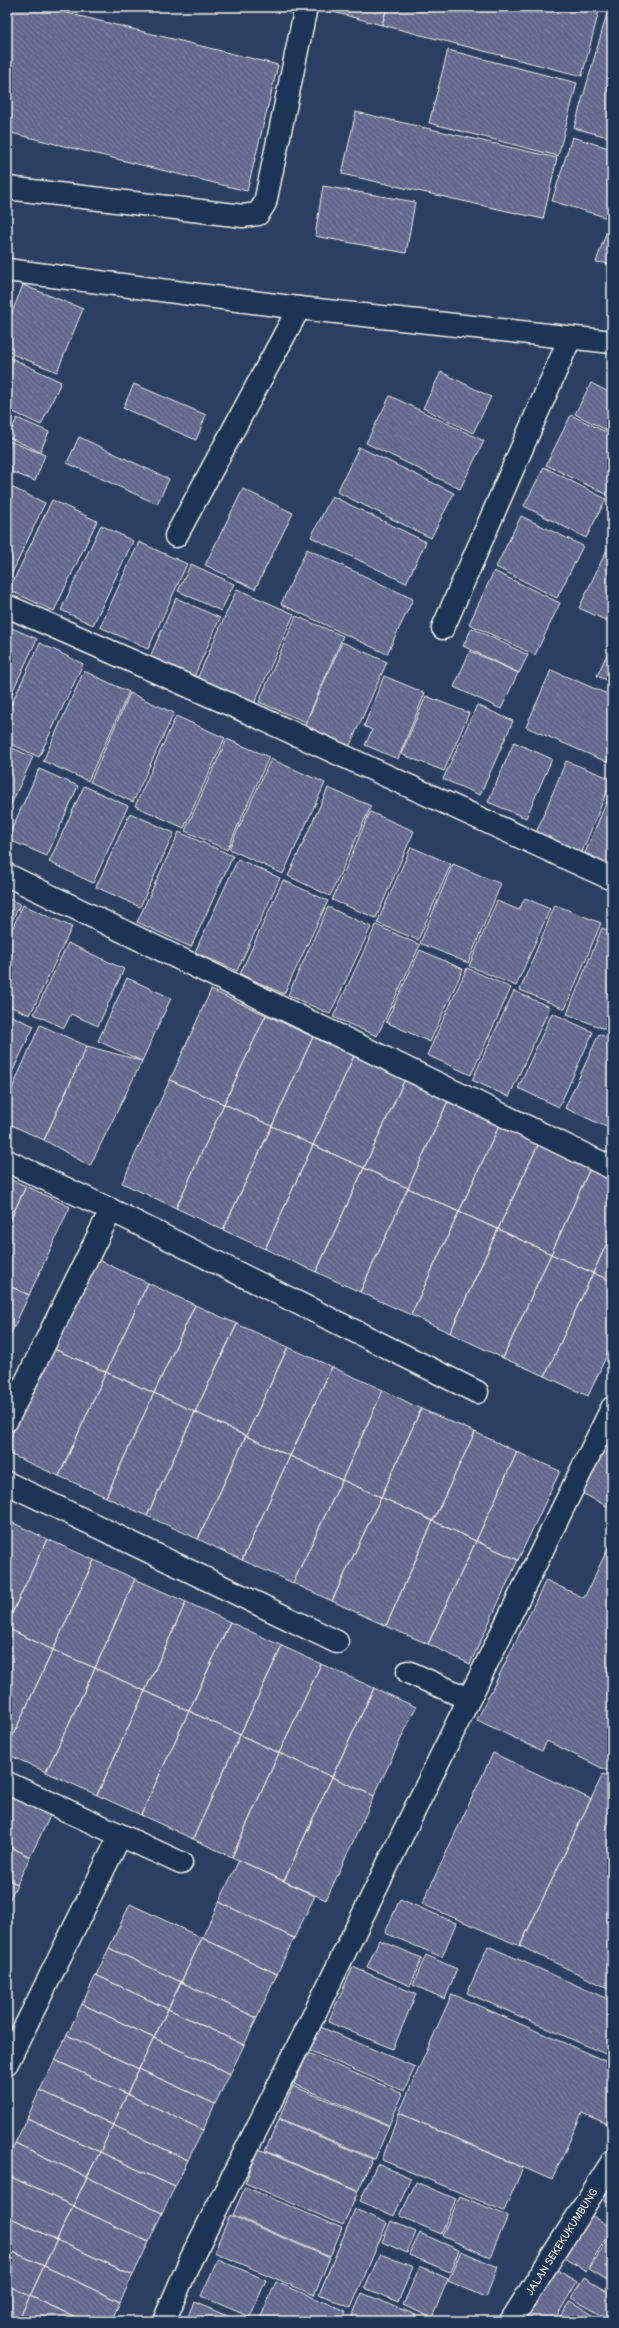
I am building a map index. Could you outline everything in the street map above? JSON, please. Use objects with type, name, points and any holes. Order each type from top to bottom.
[{"type":"street","points":[[7,188],[243,216],[258,214],[265,203],[306,7]]},
{"type":"street","points":[[7,270],[300,308],[612,342]]},
{"type":"street","points":[[176,536],[300,308]]},
{"type":"street","points":[[443,628],[570,338]]},
{"type":"street","points":[[7,606],[245,711],[612,879]]},
{"type":"street","points":[[7,875],[612,1168]]},
{"type":"street","points":[[7,1161],[111,1210],[477,1392]]},
{"type":"street","points":[[7,1420],[111,1210]]},
{"type":"street","points":[[164,2321],[190,2261],[304,2035],[612,1408]]},
{"type":"street","points":[[7,1483],[337,1642]]},
{"type":"street","points":[[408,1672],[469,1699]]},
{"type":"street","points":[[7,1783],[181,1863]]},
{"type":"street","points":[[7,2063],[120,1836]]},
{"type":"street","name":"JALAN SEKEKUKUMBUNG","points":[[512,2321],[612,2162]]},
{"type":"building","points":[[7,7],[43,7],[278,65],[247,191],[7,132]]},
{"type":"building","points":[[323,7],[387,7],[382,25],[322,9]]},
{"type":"building","points":[[387,7],[600,7],[582,76],[382,25]]},
{"type":"building","points":[[609,7],[612,7],[612,138],[574,128]]},
{"type":"building","points":[[448,50],[577,83],[558,156],[429,123]]},
{"type":"building","points":[[356,112],[557,158],[543,219],[342,174]]},
{"type":"building","points":[[572,137],[612,149],[612,203],[608,218],[552,201]]},
{"type":"building","points":[[323,186],[415,202],[406,253],[315,236]]},
{"type":"building","points":[[612,216],[612,264],[596,262]]},
{"type":"building","points":[[23,285],[83,309],[57,372],[7,352],[7,325]]},
{"type":"building","points":[[7,356],[61,382],[41,425],[7,409]]},
{"type":"building","points":[[441,372],[491,397],[473,433],[423,408]]},
{"type":"building","points":[[591,383],[612,394],[612,433],[575,414]]},
{"type":"building","points":[[134,384],[206,415],[196,440],[123,408]]},
{"type":"building","points":[[390,396],[484,441],[460,489],[366,443]]},
{"type":"building","points":[[571,415],[612,435],[612,497],[546,465]]},
{"type":"building","points":[[17,418],[49,432],[40,452],[8,437]]},
{"type":"building","points":[[79,437],[169,479],[157,504],[67,463]]},
{"type":"building","points":[[7,440],[45,455],[35,481],[7,470]]},
{"type":"building","points":[[359,447],[454,493],[431,538],[337,492]]},
{"type":"building","points":[[544,467],[606,499],[586,538],[524,506]]},
{"type":"building","points":[[7,485],[45,503],[7,584]]},
{"type":"building","points":[[243,489],[293,513],[255,589],[205,565]]},
{"type":"building","points":[[332,496],[426,542],[406,583],[311,537]]},
{"type":"building","points":[[52,500],[97,521],[54,611],[9,590]]},
{"type":"building","points":[[521,516],[583,546],[557,598],[496,567]]},
{"type":"building","points":[[101,525],[133,541],[93,625],[61,610]]},
{"type":"building","points":[[612,539],[612,623],[579,608]]},
{"type":"building","points":[[139,542],[187,564],[148,649],[100,627]]},
{"type":"building","points":[[307,549],[413,599],[387,654],[281,604]]},
{"type":"building","points":[[191,564],[234,584],[221,611],[178,591]]},
{"type":"building","points":[[494,571],[560,603],[535,655],[469,624]]},
{"type":"building","points":[[237,589],[294,614],[254,704],[197,679]]},
{"type":"building","points":[[176,598],[220,618],[193,679],[149,659]]},
{"type":"building","points":[[296,616],[343,636],[306,722],[259,702]]},
{"type":"building","points":[[7,626],[37,639],[7,703]]},
{"type":"building","points":[[472,628],[528,655],[519,673],[463,646]]},
{"type":"building","points":[[342,642],[387,662],[347,752],[302,732]]},
{"type":"building","points":[[40,643],[83,664],[39,757],[7,742],[7,713]]},
{"type":"building","points":[[612,643],[612,682],[597,676]]},
{"type":"building","points":[[470,651],[518,673],[501,709],[454,687]]},
{"type":"building","points":[[551,670],[612,696],[612,750],[607,762],[526,727]]},
{"type":"building","points":[[84,671],[129,692],[88,781],[43,761]]},
{"type":"building","points":[[384,676],[425,693],[398,759],[365,745],[372,730],[364,726]]},
{"type":"building","points":[[130,693],[174,713],[133,802],[90,782]]},
{"type":"building","points":[[426,696],[469,713],[444,771],[401,754]]},
{"type":"building","points":[[477,705],[513,721],[480,795],[443,779]]},
{"type":"building","points":[[176,716],[225,738],[184,828],[135,806]]},
{"type":"building","points":[[227,739],[269,757],[227,850],[185,831]]},
{"type":"building","points":[[514,742],[552,759],[526,818],[488,802]]},
{"type":"building","points":[[7,746],[33,757],[7,813]]},
{"type":"building","points":[[271,759],[325,783],[283,874],[229,849]]},
{"type":"building","points":[[566,761],[612,779],[582,852],[536,833]]},
{"type":"building","points":[[39,769],[78,786],[47,856],[7,839]]},
{"type":"building","points":[[84,786],[128,806],[93,883],[49,862]]},
{"type":"building","points":[[328,788],[371,806],[330,896],[288,876]]},
{"type":"building","points":[[612,789],[612,864],[585,853]]},
{"type":"building","points":[[370,812],[414,831],[376,918],[332,900]]},
{"type":"building","points":[[130,813],[174,833],[140,907],[96,887]]},
{"type":"building","points":[[179,832],[233,856],[191,947],[137,922]]},
{"type":"building","points":[[411,847],[451,864],[418,940],[377,923]]},
{"type":"building","points":[[238,859],[280,878],[237,971],[195,952]]},
{"type":"building","points":[[453,864],[501,884],[468,963],[420,943]]},
{"type":"building","points":[[283,880],[328,901],[284,994],[240,974]]},
{"type":"building","points":[[7,898],[20,904],[7,931]]},
{"type":"building","points":[[525,898],[550,909],[516,986],[469,966],[497,901],[519,910]]},
{"type":"building","points":[[23,905],[72,927],[30,1015],[7,1005],[7,940]]},
{"type":"building","points":[[555,905],[601,923],[565,1009],[520,990]]},
{"type":"building","points":[[328,907],[371,927],[330,1014],[288,995]]},
{"type":"building","points":[[376,925],[420,945],[377,1036],[333,1017]]},
{"type":"building","points":[[602,928],[612,932],[612,1032],[567,1014]]},
{"type":"building","points":[[68,943],[124,969],[98,1026],[71,1014],[64,1028],[34,1014]]},
{"type":"building","points":[[420,950],[463,969],[430,1042],[386,1022]]},
{"type":"building","points":[[467,968],[511,988],[471,1075],[427,1055]]},
{"type":"building","points":[[127,978],[171,998],[142,1061],[98,1041]]},
{"type":"building","points":[[211,990],[266,1015],[224,1104],[170,1080]]},
{"type":"building","points":[[514,991],[550,1007],[509,1097],[472,1080]]},
{"type":"building","points":[[552,1013],[593,1032],[559,1107],[518,1088]]},
{"type":"building","points":[[7,1014],[34,1026],[7,1083]]},
{"type":"building","points":[[266,1015],[313,1037],[272,1126],[224,1104]]},
{"type":"building","points":[[40,1025],[87,1046],[44,1140],[7,1123],[7,1100]]},
{"type":"building","points":[[599,1034],[612,1040],[611,1129],[565,1108]]},
{"type":"building","points":[[313,1037],[354,1056],[313,1145],[272,1126]]},
{"type":"building","points":[[87,1046],[142,1061],[90,1166],[44,1140]]},
{"type":"building","points":[[354,1056],[405,1079],[364,1168],[313,1145]]},
{"type":"building","points":[[405,1079],[449,1099],[408,1188],[364,1168]]},
{"type":"building","points":[[170,1080],[224,1104],[176,1208],[122,1183]]},
{"type":"building","points":[[449,1099],[501,1122],[459,1212],[408,1188]]},
{"type":"building","points":[[224,1104],[272,1126],[223,1230],[176,1208]]},
{"type":"building","points":[[501,1122],[540,1141],[498,1229],[459,1212]]},
{"type":"building","points":[[272,1126],[313,1145],[265,1249],[223,1230]]},
{"type":"building","points":[[540,1141],[592,1164],[551,1254],[498,1229]]},
{"type":"building","points":[[313,1145],[364,1168],[316,1272],[265,1249]]},
{"type":"building","points":[[592,1164],[612,1174],[612,1232],[593,1273],[551,1254]]},
{"type":"building","points":[[364,1168],[408,1188],[360,1292],[316,1272]]},
{"type":"building","points":[[7,1178],[26,1186],[7,1227]]},
{"type":"building","points":[[26,1186],[70,1207],[29,1295],[7,1285],[7,1227]]},
{"type":"building","points":[[408,1188],[459,1212],[411,1315],[360,1292]]},
{"type":"building","points":[[459,1212],[498,1229],[450,1333],[411,1315]]},
{"type":"building","points":[[498,1229],[551,1254],[503,1358],[450,1333]]},
{"type":"building","points":[[612,1232],[612,1281],[593,1273]]},
{"type":"building","points":[[551,1254],[593,1273],[545,1376],[503,1358]]},
{"type":"building","points":[[94,1258],[148,1283],[106,1372],[52,1348]]},
{"type":"building","points":[[593,1273],[612,1281],[612,1344],[588,1396],[545,1376]]},
{"type":"building","points":[[148,1283],[195,1305],[154,1393],[106,1372]]},
{"type":"building","points":[[7,1285],[29,1295],[7,1342]]},
{"type":"building","points":[[195,1305],[237,1324],[195,1412],[154,1393]]},
{"type":"building","points":[[237,1324],[288,1347],[246,1436],[195,1412]]},
{"type":"building","points":[[288,1347],[332,1367],[290,1456],[246,1436]]},
{"type":"building","points":[[52,1348],[106,1372],[59,1476],[7,1453],[7,1445]]},
{"type":"building","points":[[332,1367],[383,1390],[342,1480],[290,1456]]},
{"type":"building","points":[[106,1372],[154,1393],[106,1497],[59,1476]]},
{"type":"building","points":[[383,1390],[421,1409],[381,1497],[342,1480]]},
{"type":"building","points":[[154,1393],[195,1412],[147,1516],[106,1497]]},
{"type":"building","points":[[421,1409],[475,1432],[433,1521],[381,1497]]},
{"type":"building","points":[[195,1412],[246,1436],[198,1539],[147,1516]]},
{"type":"building","points":[[475,1432],[517,1452],[476,1541],[433,1521]]},
{"type":"building","points":[[612,1433],[612,1509],[580,1492]]},
{"type":"building","points":[[246,1436],[290,1456],[242,1560],[198,1539]]},
{"type":"building","points":[[517,1452],[560,1471],[518,1560],[476,1541]]},
{"type":"building","points":[[290,1456],[342,1480],[293,1583],[242,1560]]},
{"type":"building","points":[[342,1480],[381,1497],[332,1601],[293,1583]]},
{"type":"building","points":[[381,1497],[433,1521],[386,1626],[332,1601]]},
{"type":"building","points":[[7,1520],[47,1539],[7,1624]]},
{"type":"building","points":[[433,1521],[476,1541],[428,1644],[386,1626]]},
{"type":"building","points":[[47,1539],[94,1560],[53,1650],[7,1628],[7,1624]]},
{"type":"building","points":[[612,1540],[612,1773],[547,1741],[542,1751],[477,1720],[546,1580],[584,1598]]},
{"type":"building","points":[[476,1541],[518,1560],[470,1664],[428,1644]]},
{"type":"building","points":[[94,1560],[135,1579],[95,1668],[53,1650]]},
{"type":"building","points":[[135,1579],[186,1602],[145,1691],[95,1668]]},
{"type":"building","points":[[186,1602],[230,1622],[189,1711],[145,1691]]},
{"type":"building","points":[[230,1622],[282,1646],[240,1735],[189,1711]]},
{"type":"building","points":[[7,1628],[53,1650],[7,1748]]},
{"type":"building","points":[[282,1646],[321,1664],[279,1753],[240,1735]]},
{"type":"building","points":[[53,1650],[95,1668],[46,1772],[7,1754],[7,1748]]},
{"type":"building","points":[[321,1664],[374,1688],[332,1777],[279,1753]]},
{"type":"building","points":[[95,1668],[145,1691],[97,1795],[46,1772]]},
{"type":"building","points":[[374,1688],[416,1707],[374,1796],[332,1777]]},
{"type":"building","points":[[145,1691],[189,1711],[141,1815],[97,1795]]},
{"type":"building","points":[[189,1711],[240,1735],[193,1839],[141,1815]]},
{"type":"building","points":[[240,1735],[279,1753],[232,1857],[193,1839]]},
{"type":"building","points":[[279,1753],[332,1777],[284,1881],[232,1857]]},
{"type":"building","points":[[493,1753],[591,1799],[520,1946],[422,1904]]},
{"type":"building","points":[[603,1774],[612,1778],[612,1990],[520,1946]]},
{"type":"building","points":[[332,1777],[374,1796],[326,1900],[284,1881]]},
{"type":"building","points":[[7,1792],[52,1812],[30,1857],[7,1845]]},
{"type":"building","points":[[7,1845],[30,1857],[17,1884],[7,1879]]},
{"type":"building","points":[[239,1860],[315,1896],[294,1938],[219,1902]]},
{"type":"building","points":[[7,1879],[17,1884],[7,1905]]},
{"type":"building","points":[[400,1899],[456,1923],[442,1957],[385,1933]]},
{"type":"building","points":[[219,1902],[294,1938],[277,1974],[202,1938]]},
{"type":"building","points":[[130,1904],[202,1938],[181,1982],[109,1948]]},
{"type":"building","points":[[202,1938],[277,1974],[257,2018],[181,1982]]},
{"type":"building","points":[[379,1940],[422,1958],[410,1986],[367,1967]]},
{"type":"building","points":[[488,1946],[612,2001],[612,2057],[467,1993]]},
{"type":"building","points":[[109,1948],[181,1982],[168,2009],[96,1975]]},
{"type":"building","points":[[426,1955],[457,1969],[445,1999],[413,1985]]},
{"type":"building","points":[[353,1967],[416,1994],[393,2049],[328,2022]]},
{"type":"building","points":[[96,1975],[168,2009],[154,2038],[82,2004]]},
{"type":"building","points":[[181,1982],[257,2018],[244,2045],[168,2009]]},
{"type":"building","points":[[452,1994],[612,2064],[612,2126],[582,2113],[552,2180],[399,2113]]},
{"type":"building","points":[[82,2004],[154,2038],[139,2069],[67,2035]]},
{"type":"building","points":[[168,2009],[244,2045],[230,2074],[154,2038]]},
{"type":"building","points":[[318,2026],[415,2067],[404,2091],[308,2050]]},
{"type":"building","points":[[67,2035],[139,2069],[127,2094],[55,2060]]},
{"type":"building","points":[[154,2038],[230,2074],[215,2104],[139,2069]]},
{"type":"building","points":[[308,2053],[403,2094],[389,2125],[294,2084]]},
{"type":"building","points":[[55,2060],[127,2094],[113,2125],[40,2090]]},
{"type":"building","points":[[139,2069],[215,2104],[203,2130],[127,2094]]},
{"type":"building","points":[[293,2086],[389,2126],[375,2159],[279,2118]]},
{"type":"building","points":[[40,2090],[113,2125],[100,2152],[27,2118]]},
{"type":"building","points":[[127,2094],[203,2130],[188,2160],[113,2125]]},
{"type":"building","points":[[399,2113],[523,2168],[504,2211],[382,2160]]},
{"type":"building","points":[[27,2118],[100,2152],[87,2177],[15,2143]]},
{"type":"building","points":[[279,2119],[372,2159],[358,2191],[265,2151]]},
{"type":"building","points":[[113,2125],[188,2160],[175,2187],[100,2152]]},
{"type":"building","points":[[15,2143],[87,2177],[73,2206],[7,2175],[7,2160]]},
{"type":"building","points":[[259,2149],[358,2192],[343,2225],[245,2183]]},
{"type":"building","points":[[100,2152],[175,2187],[162,2213],[87,2177]]},
{"type":"building","points":[[377,2164],[411,2178],[394,2216],[360,2201]]},
{"type":"building","points":[[612,2174],[612,2204],[599,2196]]},
{"type":"building","points":[[7,2175],[73,2206],[57,2240],[7,2216]]},
{"type":"building","points":[[87,2177],[162,2213],[149,2242],[73,2206]]},
{"type":"building","points":[[416,2182],[456,2199],[441,2234],[400,2216]]},
{"type":"building","points":[[245,2187],[342,2228],[330,2257],[233,2215]]},
{"type":"building","points":[[460,2196],[508,2216],[490,2257],[442,2236]]},
{"type":"building","points":[[73,2206],[149,2242],[133,2275],[57,2240]]},
{"type":"building","points":[[355,2209],[387,2223],[351,2308],[319,2294]]},
{"type":"building","points":[[230,2215],[330,2258],[314,2295],[214,2252]]},
{"type":"building","points":[[591,2215],[612,2228],[586,2271],[565,2258]]},
{"type":"building","points":[[7,2216],[57,2240],[44,2266],[7,2249]]},
{"type":"building","points":[[391,2221],[416,2232],[407,2253],[382,2242]]},
{"type":"building","points":[[420,2233],[459,2250],[450,2272],[409,2255]]},
{"type":"building","points":[[612,2233],[612,2283],[589,2269]]},
{"type":"building","points":[[57,2240],[133,2275],[120,2302],[44,2266]]},
{"type":"building","points":[[7,2249],[44,2266],[30,2296],[7,2285]]},
{"type":"building","points":[[461,2251],[498,2267],[486,2297],[448,2281]]},
{"type":"building","points":[[380,2254],[413,2267],[398,2302],[365,2288]]},
{"type":"building","points":[[218,2259],[266,2280],[250,2317],[201,2296]]},
{"type":"building","points":[[549,2265],[577,2282],[554,2321],[515,2321]]},
{"type":"building","points":[[44,2266],[120,2302],[111,2321],[84,2321],[30,2296]]},
{"type":"building","points":[[420,2266],[448,2279],[432,2318],[403,2305]]},
{"type":"building","points":[[584,2277],[612,2294],[612,2321],[571,2298]]},
{"type":"building","points":[[276,2282],[346,2311],[342,2321],[259,2321]]},
{"type":"building","points":[[7,2285],[30,2296],[18,2321],[7,2321]]},
{"type":"building","points":[[362,2293],[416,2315],[413,2321],[350,2321]]},
{"type":"building","points":[[30,2296],[84,2321],[18,2321]]},
{"type":"building","points":[[570,2301],[603,2321],[557,2321]]},
{"type":"building","points":[[194,2302],[239,2321],[186,2321]]}]
